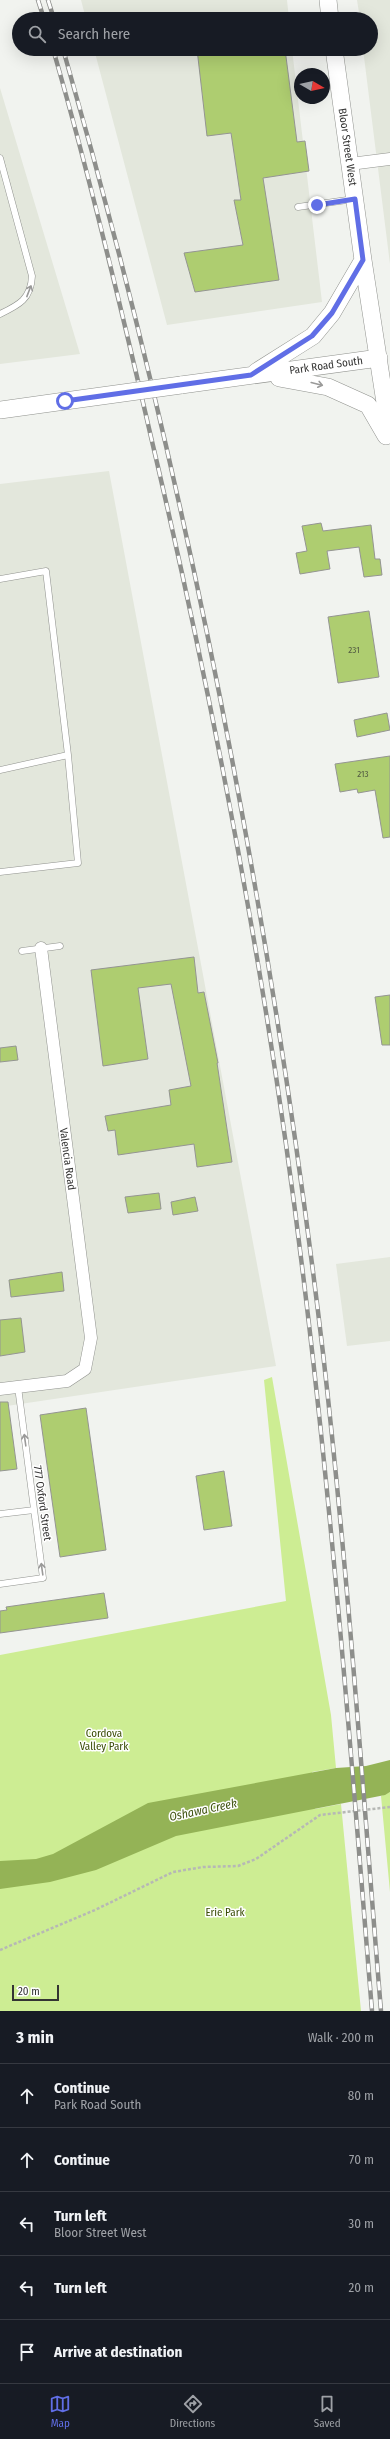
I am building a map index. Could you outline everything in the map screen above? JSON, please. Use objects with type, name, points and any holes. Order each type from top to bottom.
[{"type":"main road","points":[[328,0],[329,12]]},
{"type":"main road","name":"Bloor Street West","points":[[335,56],[363,260],[384,361],[390,435]]},
{"type":"main road","points":[[251,375],[312,336],[332,313],[363,260]]},
{"type":"main road","name":"Park Road South","points":[[0,410],[251,375],[384,361]]},
{"type":"main road","points":[[251,375],[328,387],[368,405],[381,424],[390,445]]},
{"type":"street","points":[[350,164],[390,159]]},
{"type":"street","name":"Valencia Road","points":[[18,1387],[67,1381],[85,1369],[92,1338],[40,948]]},
{"type":"street","points":[[0,1389],[18,1387]]},
{"type":"lane","points":[[0,158],[32,276],[30,290],[24,301],[0,314]]},
{"type":"lane","points":[[298,207],[355,199]]},
{"type":"lane","points":[[0,579],[46,571],[68,755],[78,863],[0,872]]},
{"type":"lane","points":[[0,770],[68,755]]},
{"type":"lane","points":[[22,951],[60,946]]},
{"type":"lane","name":"777 Oxford Street","points":[[0,1584],[43,1578],[18,1387]]},
{"type":"lane","points":[[0,1514],[34,1510]]},
{"type":"path","points":[[0,1950],[95,1910],[173,1872],[203,1867],[238,1866],[256,1859],[320,1815],[390,1807]]},
{"type":"shaded area","points":[[81,0],[287,0],[288,12],[84,12]]},
{"type":"shaded area","points":[[357,0],[390,0],[390,264],[364,56],[378,56],[378,12],[359,12]]},
{"type":"shaded area","points":[[96,56],[293,56],[294,104],[299,104],[322,302],[167,325]]},
{"type":"shaded area","points":[[0,88],[80,354],[0,364]]},
{"type":"shaded area","points":[[109,471],[276,1366],[0,1407],[0,484]]},
{"type":"shaded area","points":[[390,1257],[390,1341],[347,1346],[336,1264]]},
{"type":"green space","points":[[272,1377],[331,1715],[336,1768],[312,1772],[315,1809],[341,1804],[361,2011],[0,2011],[0,1655],[286,1601],[264,1380]]},
{"type":"green space","points":[[390,1792],[390,1892],[381,1796]]},
{"type":"water","name":"Oshawa Creek","points":[[390,1760],[390,1792],[385,1795],[176,1836],[96,1870],[50,1882],[0,1889],[0,1861],[36,1859],[53,1854],[148,1803],[336,1768],[366,1766]]},
{"type":"building","points":[[198,56],[286,56],[297,142],[305,141],[309,171],[263,178],[279,280],[195,292],[184,253],[243,245],[234,200],[241,200],[231,133],[207,136]]},
{"type":"building","points":[[321,523],[323,531],[371,525],[375,559],[380,559],[382,575],[364,577],[359,547],[327,551],[330,569],[300,574],[296,553],[307,551],[302,526]]},
{"type":"building","points":[[369,611],[379,677],[338,683],[328,617]]},
{"type":"building","points":[[387,713],[390,730],[357,737],[354,720]]},
{"type":"building","points":[[390,756],[390,837],[383,838],[375,790],[358,793],[357,789],[340,792],[335,764]]},
{"type":"building","points":[[194,957],[198,993],[204,992],[218,1063],[232,1162],[197,1167],[194,1144],[118,1155],[115,1130],[108,1131],[105,1116],[171,1105],[169,1090],[191,1086],[171,984],[138,988],[148,1059],[103,1066],[91,970]]},
{"type":"building","points":[[390,995],[390,1045],[382,1045],[375,997]]},
{"type":"building","points":[[16,1046],[18,1060],[0,1062],[0,1048]]},
{"type":"building","points":[[159,1193],[161,1209],[128,1213],[125,1197]]},
{"type":"building","points":[[195,1197],[198,1211],[173,1215],[171,1202]]},
{"type":"building","points":[[62,1272],[64,1291],[11,1297],[9,1280]]},
{"type":"building","points":[[21,1318],[25,1352],[0,1356],[0,1320]]},
{"type":"building","points":[[0,1402],[8,1402],[17,1469],[0,1471]]},
{"type":"building","points":[[86,1408],[106,1550],[60,1557],[40,1415]]},
{"type":"building","points":[[224,1471],[232,1526],[204,1530],[196,1476]]},
{"type":"building","points":[[104,1593],[108,1618],[0,1633],[0,1611],[7,1610],[6,1607]]},
{"type":"railway","points":[[38,0],[42,12]]},
{"type":"railway","points":[[48,0],[52,12]]},
{"type":"railway","points":[[55,56],[105,242],[175,541],[219,749],[257,958],[289,1168],[314,1366],[333,1550],[372,2011]]},
{"type":"railway","points":[[65,56],[107,209],[148,371],[186,533],[220,696],[278,1024],[302,1188],[332,1435],[355,1682],[381,2011]]},
{"type":"route","points":[[65,401],[251,375],[312,336],[332,313],[363,260],[355,199],[317,205]]},
{"type":"park label","name":"Cordova Valley Park","points":[[104,1739]]},
{"type":"park label","name":"Erie Park","points":[[225,1912]]}]
